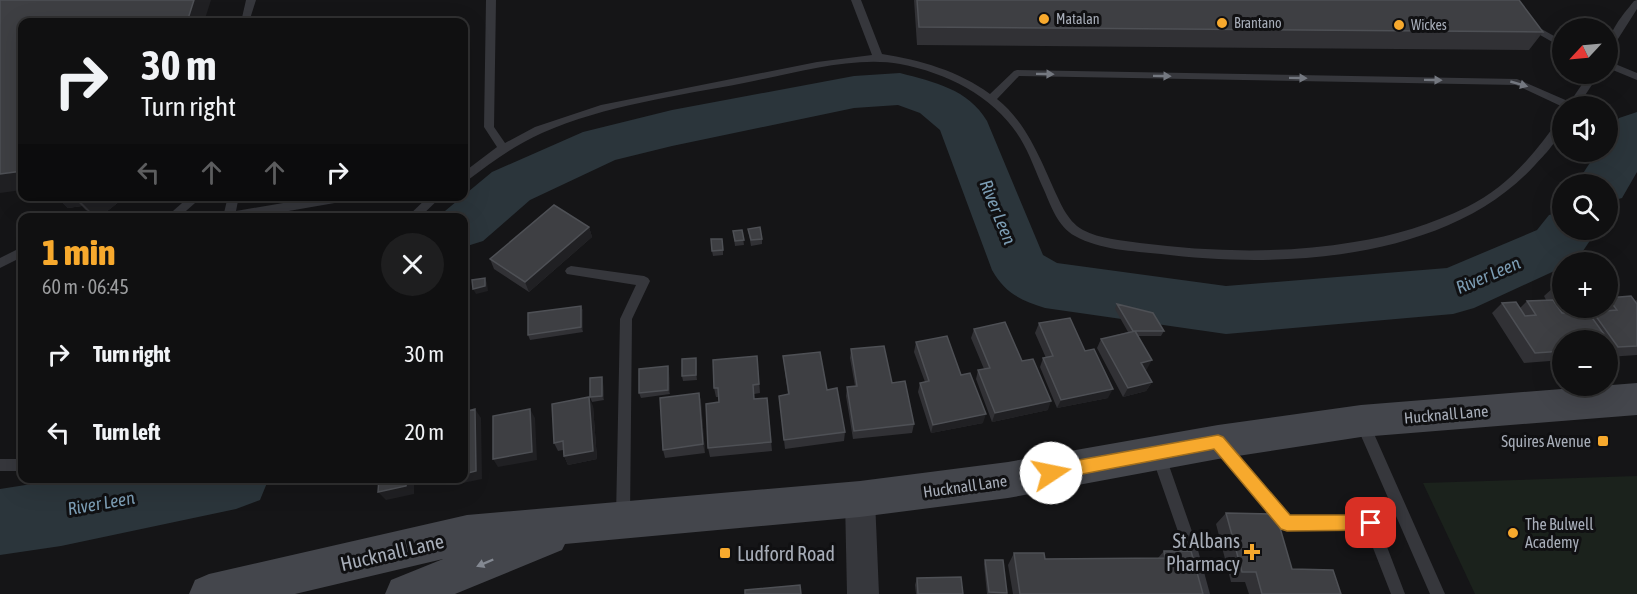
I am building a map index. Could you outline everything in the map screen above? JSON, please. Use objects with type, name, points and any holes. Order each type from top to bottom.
[{"type":"main road","name":"Hucknall Lane","points":[[209,594],[288,584],[467,534],[860,499],[1008,480],[1218,442],[1361,421],[1637,399]]},
{"type":"main road","name":"Hucknall Lane","points":[[405,594],[578,525]]},
{"type":"street","points":[[860,499],[863,594]]},
{"type":"lane","points":[[246,18],[251,0]]},
{"type":"lane","points":[[491,0],[489,127],[503,148]]},
{"type":"lane","points":[[856,0],[878,57]]},
{"type":"lane","points":[[1618,30],[1637,3]]},
{"type":"lane","points":[[1521,20],[1552,38]]},
{"type":"lane","points":[[468,174],[503,148],[539,130],[626,101],[817,65],[878,57],[914,62],[952,76],[992,98],[1007,112],[1024,135],[1061,215],[1078,232],[1103,242],[1180,253],[1254,256],[1347,247],[1414,234],[1448,221],[1500,193],[1522,174],[1552,136]]},
{"type":"lane","points":[[1618,68],[1637,77]]},
{"type":"lane","points":[[992,98],[1017,73],[1517,82],[1552,97]]},
{"type":"lane","points":[[176,213],[192,201]]},
{"type":"lane","points":[[248,213],[322,201]]},
{"type":"lane","points":[[417,213],[431,201]]},
{"type":"lane","points":[[0,263],[18,254]]},
{"type":"lane","points":[[571,271],[644,281],[626,319],[623,520]]},
{"type":"lane","points":[[1361,421],[1437,594]]},
{"type":"lane","points":[[1218,442],[1287,523],[1371,523],[1398,594]]},
{"type":"lane","points":[[1158,453],[1189,543],[1203,594]]},
{"type":"lane","points":[[0,459],[12,465]]},
{"type":"shaded area","name":"The Bulwell Academy","points":[[1637,476],[1637,594],[1475,594],[1423,483]]},
{"type":"building","points":[[0,0],[194,0],[188,18],[18,18],[18,172],[0,174]]},
{"type":"building","points":[[917,0],[1519,0],[1543,32],[919,27]]},
{"type":"building","points":[[554,205],[589,227],[525,282],[490,259]]},
{"type":"building","points":[[760,227],[762,239],[751,240],[748,229]]},
{"type":"building","points":[[742,230],[744,240],[735,241],[733,231]]},
{"type":"building","points":[[711,239],[722,239],[723,250],[712,251]]},
{"type":"building","points":[[485,278],[485,286],[473,289],[472,280]]},
{"type":"building","points":[[1631,296],[1637,304],[1637,346],[1618,347],[1618,330],[1606,330],[1597,318],[1618,318],[1618,297]]},
{"type":"building","points":[[1552,300],[1552,318],[1592,318],[1601,330],[1552,330],[1552,352],[1535,353],[1502,303],[1516,302],[1525,316],[1536,315],[1527,301]]},
{"type":"building","points":[[1117,304],[1153,313],[1164,331],[1133,331]]},
{"type":"building","points":[[581,306],[581,327],[528,335],[528,313]]},
{"type":"building","points":[[1070,318],[1085,351],[1094,349],[1113,389],[1061,400],[1043,358],[1053,356],[1039,323]]},
{"type":"building","points":[[1005,322],[1022,361],[1033,359],[1051,401],[995,413],[978,370],[990,368],[974,329]]},
{"type":"building","points":[[1135,331],[1152,360],[1141,363],[1152,382],[1128,388],[1101,339]]},
{"type":"building","points":[[947,336],[961,375],[970,373],[986,414],[933,425],[920,383],[929,381],[916,342]]},
{"type":"building","points":[[884,346],[892,383],[905,381],[914,424],[854,431],[847,387],[857,386],[851,349]]},
{"type":"building","points":[[820,352],[827,390],[837,388],[845,432],[784,440],[779,396],[789,394],[783,356]]},
{"type":"building","points":[[757,356],[759,384],[753,385],[754,399],[767,398],[771,442],[708,448],[706,404],[719,402],[718,388],[714,388],[713,360]]},
{"type":"building","points":[[696,358],[696,375],[682,376],[682,359]]},
{"type":"building","points":[[668,366],[668,390],[639,393],[639,369]]},
{"type":"building","points":[[602,377],[602,396],[590,397],[590,378]]},
{"type":"building","points":[[699,393],[703,444],[663,450],[660,398]]},
{"type":"building","points":[[589,397],[593,451],[564,456],[563,441],[554,443],[552,404]]},
{"type":"building","points":[[475,409],[476,471],[468,473],[468,411]]},
{"type":"building","points":[[530,409],[532,452],[493,459],[493,416]]},
{"type":"building","points":[[379,483],[406,483],[406,486],[378,492]]},
{"type":"building","points":[[1226,513],[1276,514],[1292,569],[1333,570],[1341,594],[1262,594],[1256,572],[1242,572]]},
{"type":"building","points":[[1164,551],[1191,551],[1203,594],[1020,594],[1014,553],[1044,553],[1045,559],[1165,558]]},
{"type":"building","points":[[985,560],[1003,560],[1007,593],[989,592]]},
{"type":"building","points":[[961,577],[963,594],[918,594],[917,578]]},
{"type":"building","points":[[800,585],[801,594],[745,594],[745,590]]},
{"type":"waterway","name":"River Leen","points":[[468,223],[511,186],[601,145],[672,128],[854,92],[900,89],[937,101],[962,121],[1021,270],[1045,285],[1226,310],[1453,291],[1557,245],[1561,240]]},
{"type":"waterway","name":"River Leen","points":[[1609,174],[1637,130]]},
{"type":"waterway","name":"River Leen","points":[[0,522],[61,513],[211,483]]},
{"type":"place","name":"Matalan","points":[[1044,19]]},
{"type":"place","name":"Brantano","points":[[1222,23]]},
{"type":"place","name":"Wickes","points":[[1399,25]]},
{"type":"place","name":"Squires Avenue","points":[[1603,441]]},
{"type":"place","name":"The Bulwell Academy","points":[[1513,533]]},
{"type":"place","name":"St Albans Pharmacy","points":[[1252,552]]},
{"type":"place","name":"Ludford Road","points":[[725,553]]},
{"type":"route","points":[[1051,473],[1218,442],[1287,523],[1371,523]]}]
